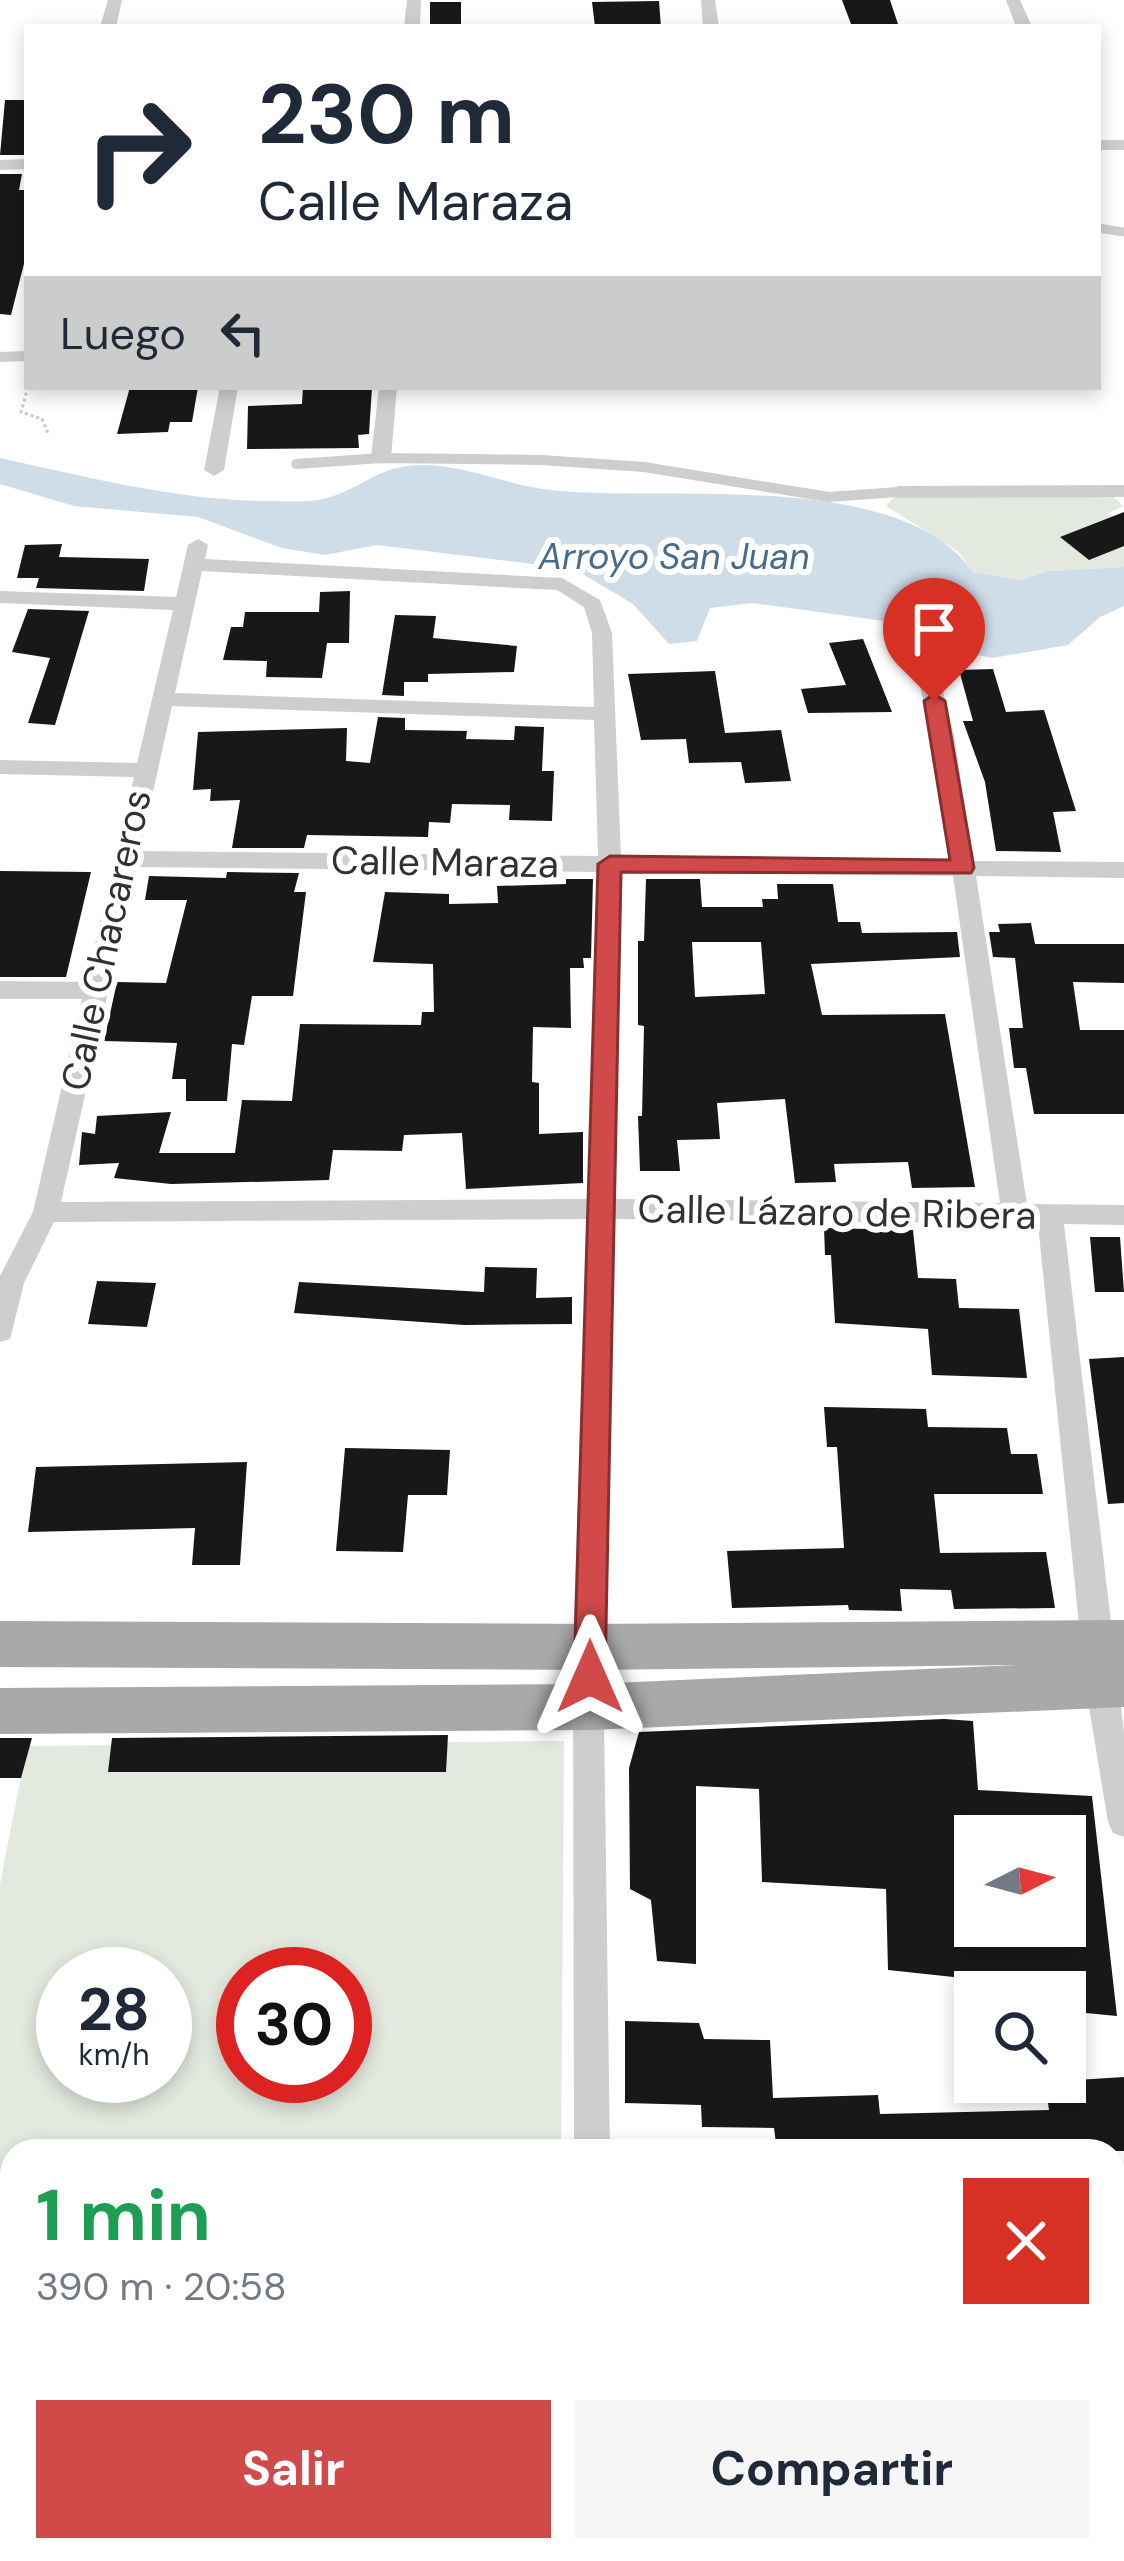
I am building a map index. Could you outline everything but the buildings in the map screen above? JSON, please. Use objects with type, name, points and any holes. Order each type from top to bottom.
[{"type":"main road","points":[[0,1644],[588,1647],[1111,1663]]},
{"type":"main road","points":[[0,1711],[591,1708],[1111,1663]]},
{"type":"street","points":[[214,470],[228,390]]},
{"type":"street","points":[[382,458],[388,390]]},
{"type":"street","points":[[898,492],[1124,491]]},
{"type":"street","name":"Calle Chacareros","points":[[0,1330],[5,1283],[46,1212],[195,554],[562,584],[593,604],[602,633],[605,714]]},
{"type":"street","points":[[0,597],[184,604]]},
{"type":"street","points":[[926,667],[943,735],[1015,1213]]},
{"type":"street","points":[[162,700],[605,714],[610,864],[588,1647],[592,2139]]},
{"type":"street","points":[[0,767],[143,770]]},
{"type":"street","name":"Calle Maraza","points":[[126,859],[1124,870]]},
{"type":"street","points":[[0,990],[96,991]]},
{"type":"street","name":"Calle Lázaro de Ribera","points":[[46,1212],[602,1209],[1124,1215]]},
{"type":"street","points":[[1050,1214],[1111,1663],[1124,1822]]},
{"type":"lane","points":[[296,464],[382,458],[542,460],[644,467],[829,497],[898,492]]},
{"type":"path","points":[[27,390],[21,412],[42,419],[47,433]]},
{"type":"shaded area","points":[[898,492],[1107,492],[1124,506],[1108,513],[1124,526],[1061,537],[1124,546],[1124,567],[1049,571],[1020,580],[973,572],[959,552],[886,506]]},
{"type":"shaded area","points":[[564,1741],[561,2139],[0,2139],[0,1884],[27,1746]]},
{"type":"water","name":"Arroyo San Juan","points":[[0,458],[134,487],[235,500],[317,500],[394,469],[425,465],[550,490],[837,503],[892,517],[938,539],[973,572],[1020,580],[1049,571],[1124,567],[1124,606],[1100,617],[1068,645],[992,658],[909,641],[884,621],[752,603],[710,608],[697,641],[669,644],[633,604],[574,569],[377,545],[325,555],[282,548],[198,517],[74,506],[0,484]]},
{"type":"route","points":[[590,1677],[610,864],[963,868],[934,701]]}]
